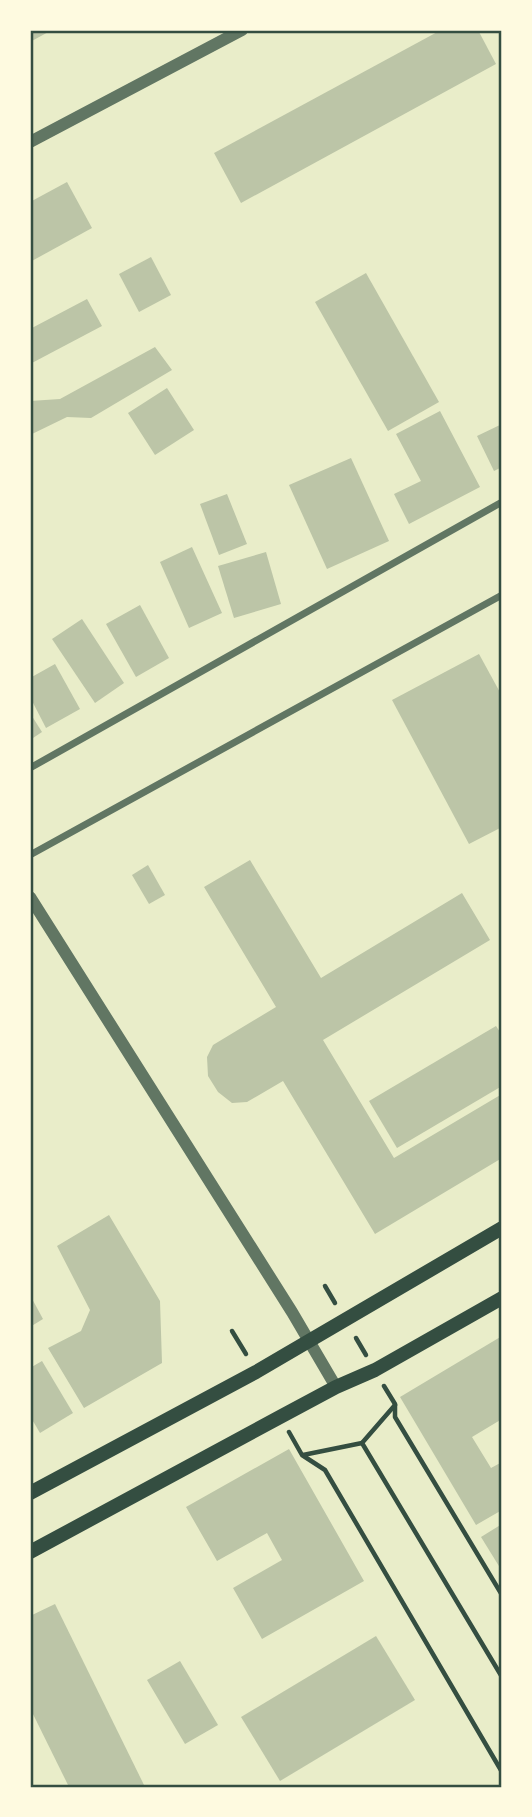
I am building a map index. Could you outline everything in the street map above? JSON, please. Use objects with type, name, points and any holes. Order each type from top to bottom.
[{"type":"main road","points":[[30,1493],[309,1342],[502,1228]]},
{"type":"main road","points":[[30,1552],[336,1387],[374,1370],[502,1298]]},
{"type":"street","points":[[30,142],[242,30]]},
{"type":"street","points":[[30,768],[502,502]]},
{"type":"street","points":[[30,855],[502,595]]},
{"type":"street","points":[[30,897],[292,1312],[336,1387]]},
{"type":"path","points":[[325,1286],[395,1404],[396,1416],[502,1595]]},
{"type":"path","points":[[395,1404],[362,1443],[302,1455],[325,1470],[502,1772]]},
{"type":"path","points":[[362,1443],[502,1677]]},
{"type":"building","points":[[30,30],[52,30],[30,42]]},
{"type":"building","points":[[441,30],[478,30],[496,64],[241,203],[214,153]]},
{"type":"building","points":[[67,182],[92,228],[30,262],[30,202]]},
{"type":"building","points":[[151,257],[171,295],[139,312],[119,274]]},
{"type":"building","points":[[366,273],[439,402],[388,431],[315,302]]},
{"type":"building","points":[[87,299],[102,326],[30,364],[30,329]]},
{"type":"building","points":[[155,347],[172,370],[91,418],[67,417],[30,435],[30,401],[60,399]]},
{"type":"building","points":[[167,388],[194,430],[155,455],[128,413]]},
{"type":"building","points":[[440,411],[480,487],[409,524],[394,494],[421,481],[396,434]]},
{"type":"building","points":[[502,424],[502,467],[494,471],[477,436]]},
{"type":"building","points":[[351,458],[389,541],[327,569],[289,485]]},
{"type":"building","points":[[227,494],[247,544],[219,555],[200,504]]},
{"type":"building","points":[[192,547],[222,613],[189,628],[160,562]]},
{"type":"building","points":[[266,552],[281,604],[234,618],[218,566]]},
{"type":"building","points":[[140,605],[169,658],[136,677],[106,624]]},
{"type":"building","points":[[82,619],[124,683],[95,703],[52,639]]},
{"type":"building","points":[[479,654],[502,696],[502,827],[469,844],[392,700]]},
{"type":"building","points":[[55,664],[80,709],[46,728],[30,697],[30,678]]},
{"type":"building","points":[[30,713],[42,732],[30,740]]},
{"type":"building","points":[[250,860],[321,978],[462,893],[490,940],[323,1040],[394,1158],[502,1094],[502,1158],[375,1234],[283,1081],[247,1102],[232,1103],[218,1092],[208,1076],[207,1057],[213,1045],[276,1007],[204,887]]},
{"type":"building","points":[[148,865],[165,895],[149,904],[132,875]]},
{"type":"building","points":[[496,1026],[502,1035],[502,1086],[397,1148],[369,1101]]},
{"type":"building","points":[[109,1215],[160,1301],[162,1363],[84,1408],[48,1348],[81,1331],[90,1310],[57,1246]]},
{"type":"building","points":[[30,1295],[43,1319],[30,1327]]},
{"type":"building","points":[[502,1336],[502,1419],[472,1437],[491,1468],[502,1462],[502,1510],[476,1525],[400,1397]]},
{"type":"building","points":[[42,1361],[73,1413],[40,1433],[30,1416],[30,1368]]},
{"type":"building","points":[[289,1449],[364,1581],[262,1639],[233,1588],[282,1560],[267,1533],[217,1561],[186,1507]]},
{"type":"building","points":[[502,1524],[502,1571],[481,1537]]},
{"type":"building","points":[[55,1604],[145,1787],[69,1787],[30,1708],[30,1616]]},
{"type":"building","points":[[376,1636],[415,1700],[280,1781],[241,1717]]},
{"type":"building","points":[[180,1661],[218,1725],[185,1744],[147,1680]]}]
